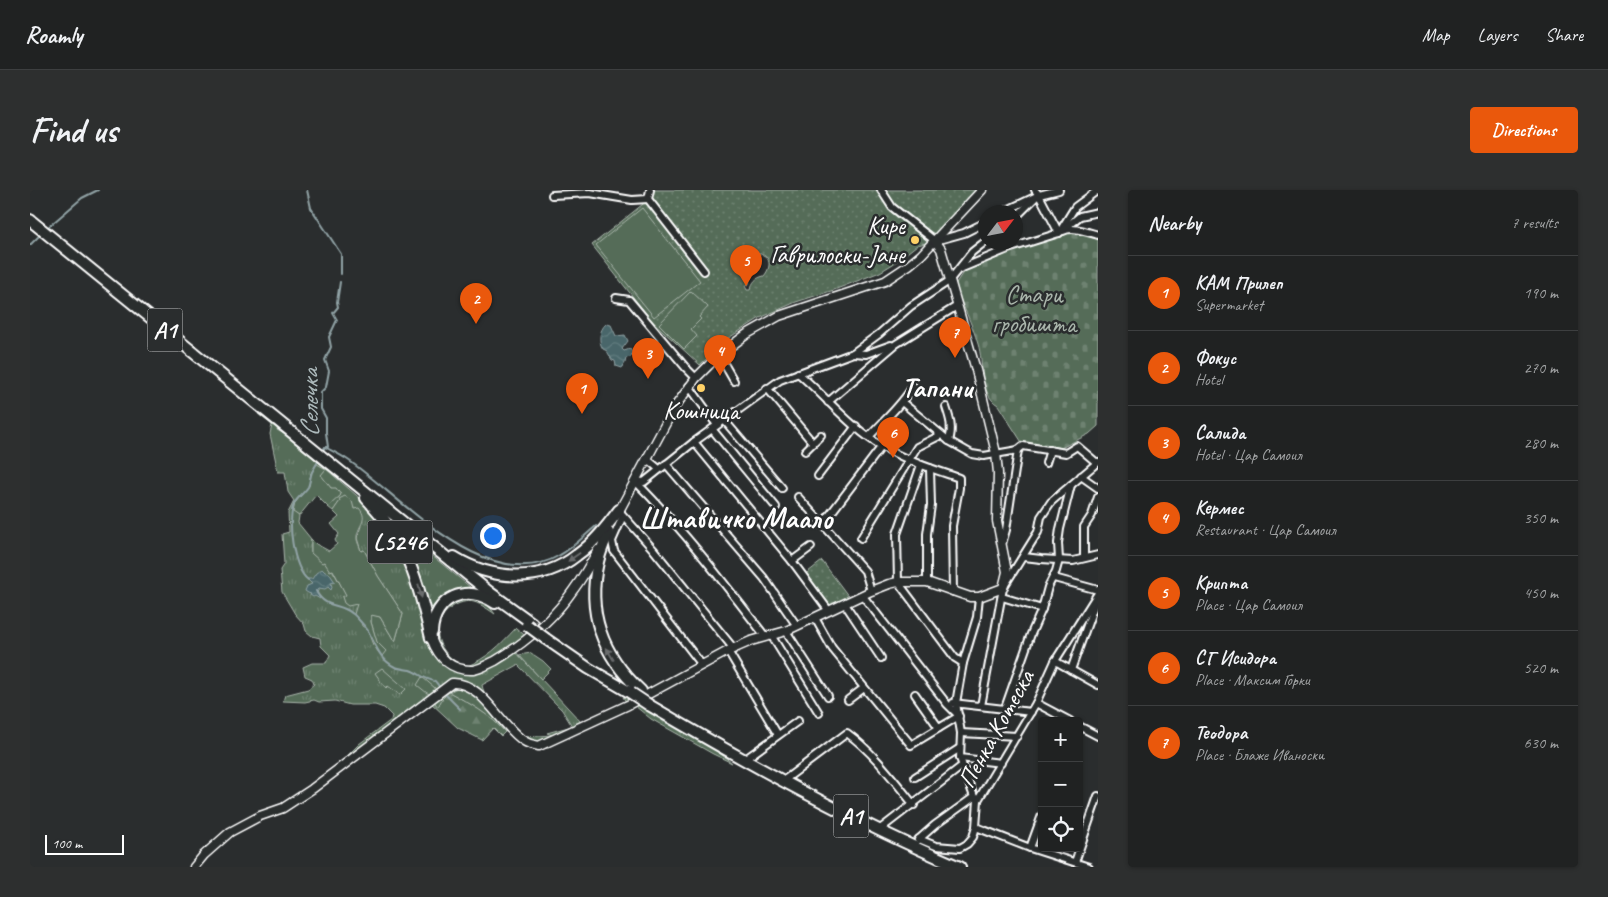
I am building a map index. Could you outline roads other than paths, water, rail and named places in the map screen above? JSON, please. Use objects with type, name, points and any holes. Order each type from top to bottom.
[{"type":"main road","name":"A1","points":[[31,221],[280,424]]},
{"type":"main road","name":"L5246","points":[[280,424],[333,467],[380,513],[402,545],[417,582],[431,638]]},
{"type":"main road","name":"L5246","points":[[333,467],[374,493],[446,552],[475,568],[495,574],[518,576],[540,573],[566,563],[590,545],[621,513]]},
{"type":"main road","points":[[333,467],[489,592],[588,668],[645,697]]},
{"type":"main road","name":"L5246","points":[[608,532],[598,560],[594,609],[602,640],[608,653],[645,697]]},
{"type":"main road","points":[[431,638],[432,622],[435,614],[442,604],[450,598],[461,594],[470,594],[491,600],[530,624]]},
{"type":"main road","name":"A1","points":[[645,697],[744,760],[879,830],[916,843],[960,867]]},
{"type":"street","points":[[650,190],[648,200],[704,271]]},
{"type":"street","points":[[881,190],[892,207],[935,241],[941,249],[976,370],[996,453],[998,472],[997,521],[1007,572],[981,706]]},
{"type":"street","name":"L5246","points":[[431,638],[442,658],[452,666],[462,669],[475,670],[514,650],[558,609],[574,589],[621,513],[646,459],[674,408],[689,386],[719,355],[747,334],[779,316],[885,281],[909,265],[935,241],[982,190]]},
{"type":"street","points":[[1016,205],[1039,192],[1059,190]]},
{"type":"street","points":[[1059,233],[1075,207],[1098,190]]},
{"type":"street","points":[[1023,210],[1039,192]]},
{"type":"street","points":[[1039,192],[1059,233]]},
{"type":"street","points":[[552,195],[590,193],[632,200],[648,200]]},
{"type":"street","points":[[1059,233],[1080,216],[1098,212]]},
{"type":"street","points":[[935,241],[964,233],[978,226]]},
{"type":"street","points":[[959,269],[1008,249],[1067,229],[1098,234]]},
{"type":"street","points":[[635,481],[644,482],[714,427],[780,380],[853,353],[879,334],[911,306],[949,280],[978,247]]},
{"type":"street","points":[[616,298],[629,300],[696,378]]},
{"type":"street","points":[[828,402],[896,344],[956,306]]},
{"type":"street","points":[[853,353],[866,354],[896,344]]},
{"type":"street","points":[[719,355],[734,381]]},
{"type":"street","points":[[798,373],[828,402],[882,446],[909,461],[958,478],[959,488],[955,500],[952,526],[953,592]]},
{"type":"street","points":[[689,386],[714,427],[776,507]]},
{"type":"street","points":[[869,437],[903,403],[913,386]]},
{"type":"street","points":[[767,388],[812,444]]},
{"type":"street","points":[[194,867],[204,855],[230,832],[252,820],[283,808],[312,790],[452,683],[460,683],[472,688],[523,741],[539,746],[645,697],[731,650],[786,631],[871,591],[898,582],[928,582],[970,597],[979,597],[1003,588],[1038,532],[1041,517],[1051,502],[1098,462],[1077,446],[1066,453],[1024,446],[1018,450],[984,456],[972,454],[949,441],[903,403]]},
{"type":"street","points":[[946,407],[951,421],[952,433],[949,441]]},
{"type":"street","points":[[724,420],[782,488]]},
{"type":"street","points":[[818,476],[856,426]]},
{"type":"street","points":[[806,451],[821,435]]},
{"type":"street","points":[[861,538],[917,447],[941,435]]},
{"type":"street","points":[[694,442],[792,561],[828,611]]},
{"type":"street","points":[[822,525],[882,446]]},
{"type":"street","points":[[1001,549],[1006,530],[1018,450]]},
{"type":"street","points":[[1046,463],[1050,450]]},
{"type":"street","points":[[646,459],[659,469]]},
{"type":"street","points":[[666,464],[764,578],[797,626]]},
{"type":"street","points":[[921,465],[897,534],[898,582],[955,658],[963,663]]},
{"type":"street","points":[[928,582],[927,534],[931,505],[930,468]]},
{"type":"street","points":[[1081,476],[1098,488]]},
{"type":"street","points":[[635,481],[657,503],[768,636],[819,713]]},
{"type":"street","points":[[1005,708],[1031,634],[1042,609],[1048,587],[1054,578],[1059,560],[1058,543],[1060,529],[1071,484]]},
{"type":"street","points":[[798,497],[865,570],[871,591]]},
{"type":"street","points":[[1084,557],[1084,527],[1092,515],[1098,497]]},
{"type":"street","points":[[621,513],[653,549],[731,650],[778,735]]},
{"type":"street","points":[[621,513],[612,541],[614,551],[702,665]]},
{"type":"street","points":[[792,561],[811,547]]},
{"type":"street","points":[[1024,557],[1041,560],[1073,561],[1098,555]]},
{"type":"street","points":[[1054,578],[1098,592]]},
{"type":"street","name":"Пенка Котеска","points":[[916,843],[960,848],[967,844],[973,836],[976,827],[976,799],[1017,736],[1036,703],[1055,661],[1098,592]]},
{"type":"street","name":"Пенка Котеска","points":[[1071,670],[1098,592]]},
{"type":"street","points":[[863,596],[947,704],[959,716]]},
{"type":"street","points":[[916,843],[936,825],[976,799],[960,758],[961,733],[956,703],[963,663],[977,617],[979,597]]},
{"type":"street","points":[[1002,598],[1042,609]]},
{"type":"street","points":[[845,604],[882,658]]},
{"type":"street","points":[[814,618],[832,648],[911,745],[959,716]]},
{"type":"street","points":[[786,631],[828,696]]},
{"type":"street","points":[[1055,661],[1098,685]]},
{"type":"street","points":[[848,700],[864,688]]},
{"type":"street","points":[[915,694],[939,728]]},
{"type":"street","points":[[947,704],[956,703],[1031,712]]},
{"type":"street","points":[[1036,703],[1062,717]]},
{"type":"street","points":[[744,760],[798,721]]},
{"type":"street","points":[[1083,728],[1098,736]]},
{"type":"street","points":[[783,781],[847,732],[882,765],[914,804]]},
{"type":"street","points":[[961,733],[1017,736]]},
{"type":"street","points":[[915,777],[960,748]]},
{"type":"street","points":[[960,758],[1001,763]]},
{"type":"street","points":[[879,830],[962,766]]},
{"type":"street","points":[[1075,862],[1098,796]]},
{"type":"street","points":[[976,827],[1030,848],[1090,867]]},
{"type":"street","points":[[1030,848],[1038,827]]},
{"type":"water","points":[[606,324],[611,325],[616,336],[625,335],[628,341],[622,349],[624,351],[630,349],[632,352],[631,357],[626,358],[622,368],[616,366],[615,361],[612,360],[607,351],[601,346],[601,333]]},
{"type":"water","points":[[322,569],[329,573],[335,582],[331,583],[331,590],[328,587],[325,589],[319,588],[317,593],[320,599],[315,596],[313,597],[305,591],[307,586],[312,584],[307,579],[312,579]]},
{"type":"waterway","points":[[46,229],[82,198],[98,190]]},
{"type":"waterway","name":"Селечка","points":[[307,190],[311,208],[341,254],[341,274]]},
{"type":"waterway","points":[[30,245],[41,234]]},
{"type":"waterway","name":"Селечка","points":[[322,452],[325,447],[328,447],[326,418],[321,409],[321,392],[326,387],[329,371],[325,360],[331,347],[329,337],[337,320],[333,313],[338,307],[340,282]]},
{"type":"waterway","points":[[325,447],[348,460],[370,476],[447,538],[475,554],[504,563],[532,565],[560,555],[596,526]]},
{"type":"waterway","name":"Селечка","points":[[308,580],[298,565],[295,555],[292,543],[291,519],[295,502],[308,487],[312,472],[319,459]]},
{"type":"waterway","name":"Селечка","points":[[316,591],[324,601],[348,610],[354,615],[367,630],[382,656],[390,664],[435,681],[441,689]]},
{"type":"waterway","name":"Селечка","points":[[444,693],[460,709]]},
{"type":"place","name":"Кире Гаврилоски-Јане","points":[[915,240]]},
{"type":"place","name":"Крипта","points":[[746,286]]},
{"type":"place","name":"Фокус","points":[[476,324]]},
{"type":"place","name":"Теодора","points":[[955,358]]},
{"type":"place","name":"Кермес","points":[[720,376]]},
{"type":"place","name":"Салида","points":[[648,379]]},
{"type":"place","name":"Кошница","points":[[701,388]]},
{"type":"place","name":"КАМ Прилеп","points":[[582,414]]},
{"type":"place","name":"СГ Исидора","points":[[893,458]]},
{"type":"district","name":"Тапани","points":[[937,387]]},
{"type":"district","name":"Штавичко Маало","points":[[736,518]]},
{"type":"park label","name":"Стари гробишта","points":[[1034,310]]}]
